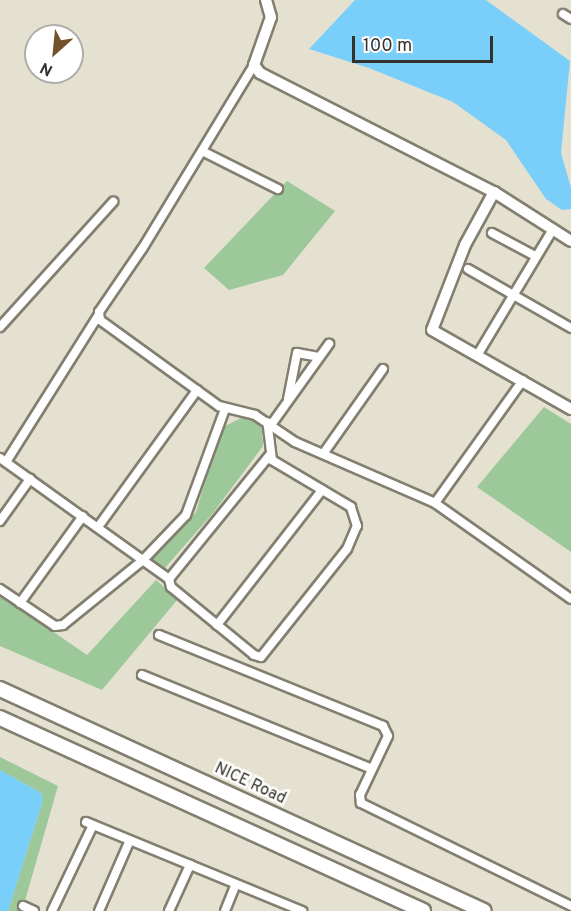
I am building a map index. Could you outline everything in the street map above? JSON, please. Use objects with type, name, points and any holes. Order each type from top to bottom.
[{"type":"highway","name":"NICE Road","points":[[0,689],[484,911]]},
{"type":"highway","points":[[0,718],[423,911]]},
{"type":"street","points":[[266,0],[271,17],[254,65],[98,316],[3,460],[169,579],[171,587],[258,657],[272,646],[355,536],[354,511],[269,456]]},
{"type":"street","points":[[563,15],[571,19]]},
{"type":"street","points":[[254,65],[260,74],[494,192],[564,233],[535,256],[478,354]]},
{"type":"street","points":[[202,151],[278,189]]},
{"type":"street","points":[[494,192],[465,245],[431,325],[436,333],[478,354],[571,409]]},
{"type":"street","points":[[2,321],[114,202]]},
{"type":"street","points":[[492,232],[535,256]]},
{"type":"street","points":[[468,269],[571,328]]},
{"type":"street","points":[[98,316],[225,409],[249,413],[289,439],[435,503],[571,598]]},
{"type":"street","points":[[169,579],[269,456],[269,424],[288,402],[329,344]]},
{"type":"street","points":[[288,402],[297,353],[320,357]]},
{"type":"street","points":[[322,454],[383,369]]},
{"type":"street","points":[[435,503],[523,380]]},
{"type":"street","points":[[98,527],[197,390]]},
{"type":"street","points":[[0,589],[55,626],[63,625],[143,560],[186,515],[225,409]]},
{"type":"street","points":[[0,521],[30,479]]},
{"type":"street","points":[[217,625],[321,490]]},
{"type":"street","points":[[20,603],[82,516]]},
{"type":"street","points":[[159,635],[383,726],[388,736],[359,799],[364,806],[571,906]]},
{"type":"street","points":[[142,675],[372,769]]},
{"type":"street","points":[[52,911],[90,823],[302,911]]},
{"type":"street","points":[[99,911],[130,840]]},
{"type":"street","points":[[169,911],[190,865]]},
{"type":"street","points":[[225,911],[236,884]]},
{"type":"street","points":[[275,911],[279,902]]},
{"type":"street","points":[[23,906],[34,911]]},
{"type":"green space","points":[[287,181],[335,211],[283,275],[229,290],[204,268]]},
{"type":"green space","points":[[544,407],[571,424],[571,552],[477,487]]},
{"type":"green space","points":[[243,417],[253,418],[262,429],[263,446],[213,513],[164,569],[150,559],[196,512],[221,428]]},
{"type":"green space","points":[[156,580],[178,599],[102,690],[0,646],[0,595],[87,655]]},
{"type":"green space","points":[[0,757],[58,786],[22,911],[8,911],[43,800],[41,793],[0,770]]},
{"type":"water","points":[[355,0],[486,0],[570,61],[561,153],[571,188],[571,209],[562,210],[546,199],[506,140],[453,102],[369,68],[309,49]]},
{"type":"water","points":[[0,770],[41,793],[43,800],[8,911],[0,911]]}]
